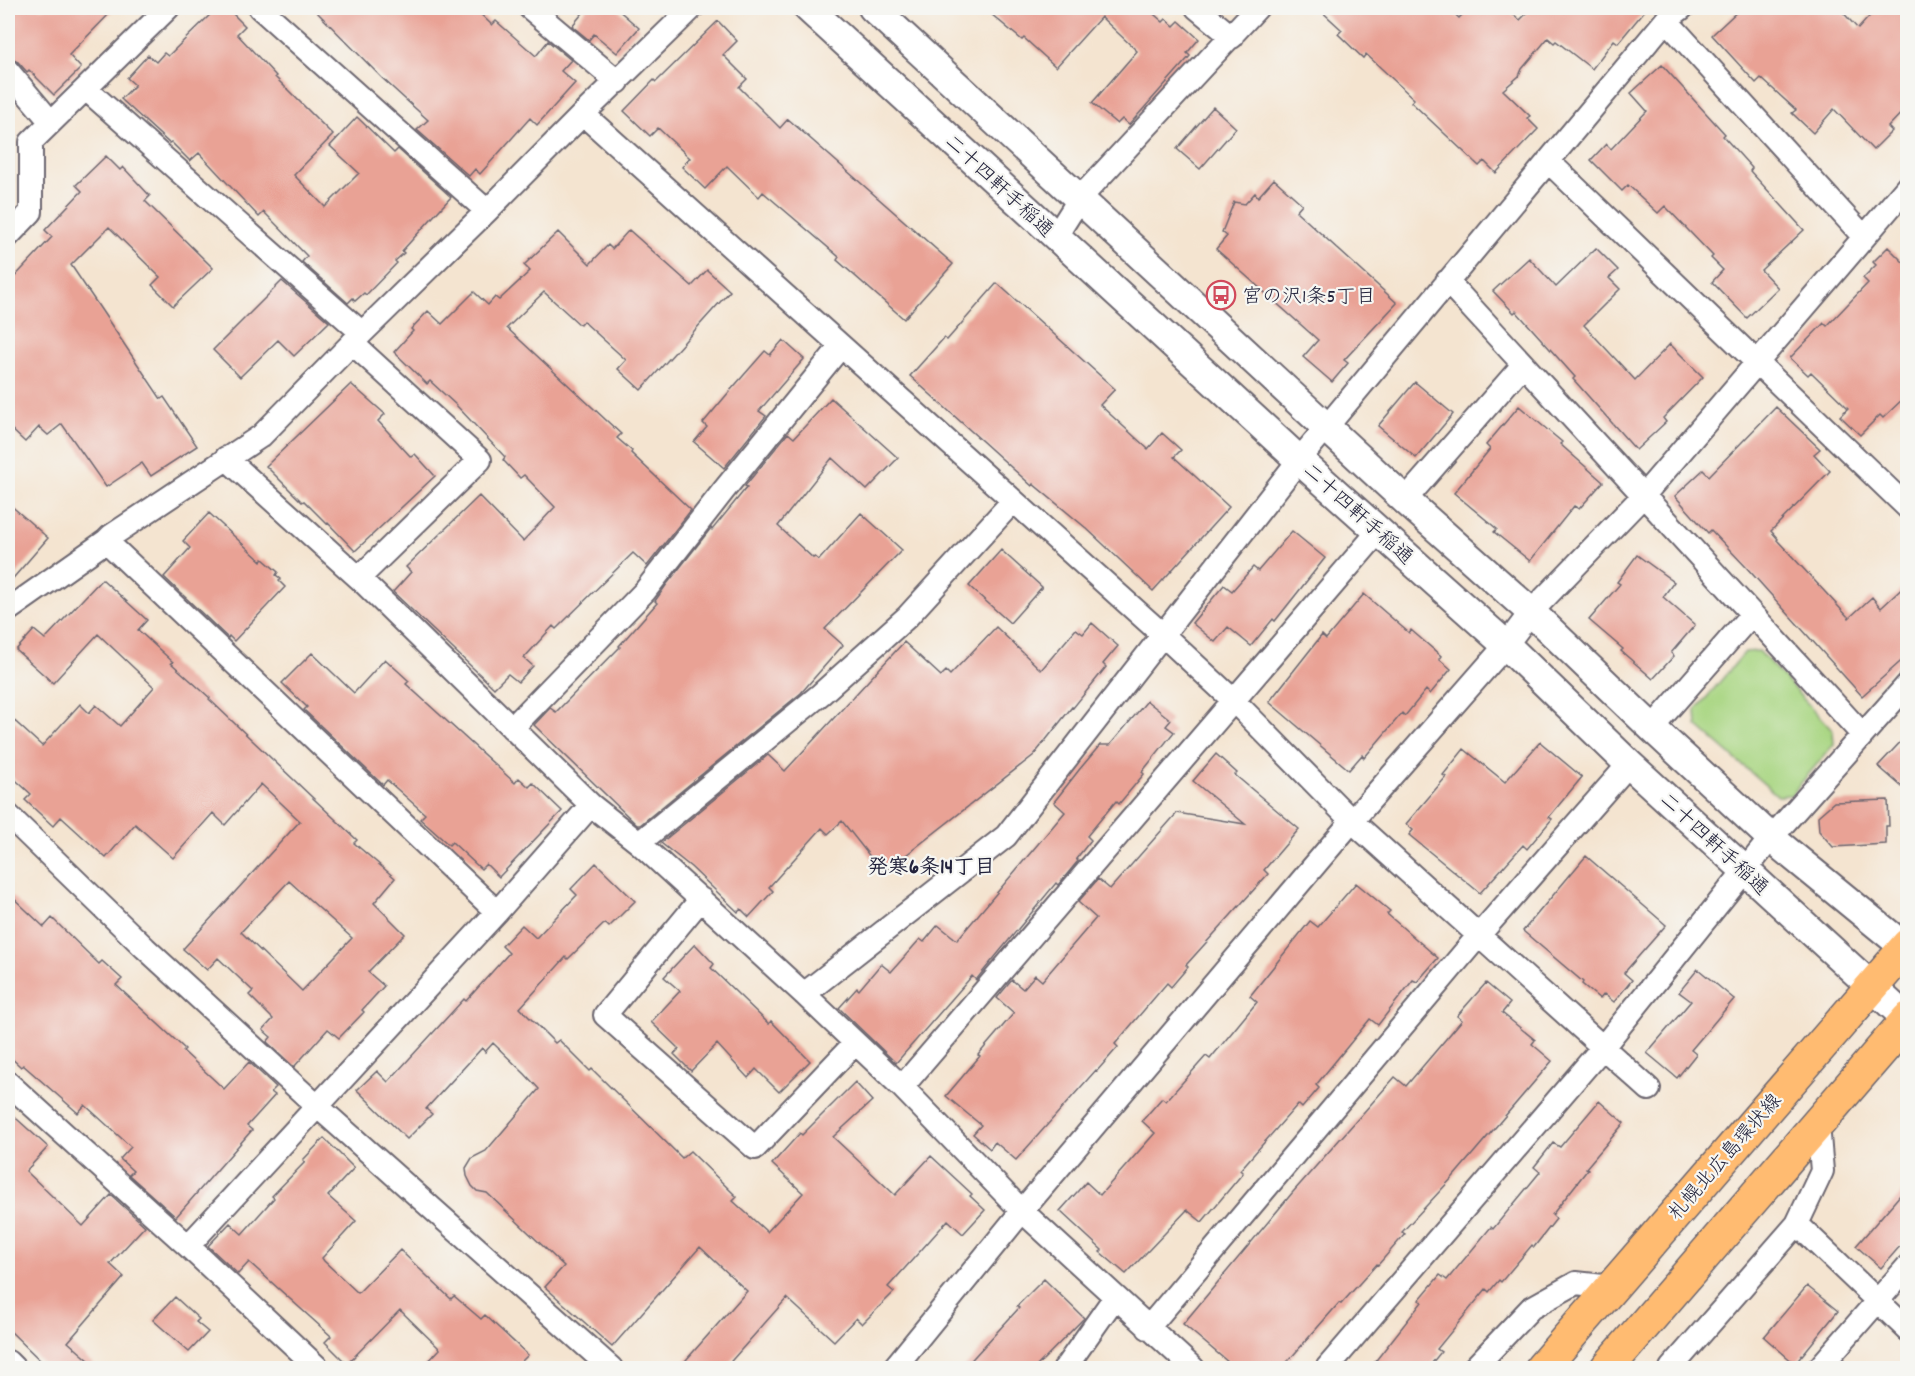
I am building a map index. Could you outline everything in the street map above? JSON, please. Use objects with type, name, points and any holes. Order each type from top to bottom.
[{"type":"main road","name":"札幌北広島環状線","points":[[1542,1368],[1870,986],[1907,948]]},
{"type":"main road","points":[[1607,1368],[1908,1020]]},
{"type":"street","points":[[8,236],[31,212],[31,142],[168,8]]},
{"type":"street","points":[[260,8],[487,212]]},
{"type":"street","points":[[530,8],[618,81]]},
{"type":"street","points":[[8,610],[111,536],[261,436],[357,338],[692,8]]},
{"type":"street","name":"二十四軒手稲通","points":[[808,8],[1299,460],[1506,645],[1629,764],[1908,1020]]},
{"type":"street","name":"二十四軒手稲通","points":[[873,8],[1405,500],[1531,612],[1771,838],[1907,948]]},
{"type":"street","points":[[1197,8],[1232,37]]},
{"type":"street","points":[[1056,236],[1080,198],[1257,8]]},
{"type":"street","points":[[804,994],[1006,836],[1326,426],[1674,14],[1864,237]]},
{"type":"street","points":[[8,71],[50,121]]},
{"type":"street","points":[[86,89],[357,338],[480,460],[359,578]]},
{"type":"street","points":[[583,114],[1163,635],[1233,700],[1352,821],[1649,1089]]},
{"type":"street","points":[[1548,161],[1908,508]]},
{"type":"street","points":[[894,1368],[1022,1211],[1352,821],[1506,645],[1531,612],[1643,496],[1908,186]]},
{"type":"street","points":[[1447,281],[1862,734]]},
{"type":"street","points":[[512,728],[645,591],[841,346]]},
{"type":"street","points":[[1405,500],[1523,365]]},
{"type":"street","points":[[226,458],[359,578],[591,805],[639,843],[855,1042],[902,1087],[1022,1211],[1192,1368]]},
{"type":"street","points":[[639,843],[813,701],[907,617],[1012,501]]},
{"type":"street","points":[[902,1087],[1379,531]]},
{"type":"street","points":[[106,541],[497,912]]},
{"type":"street","points":[[1652,728],[1752,614]]},
{"type":"street","points":[[1327,1368],[1603,1047],[1771,838],[1908,684]]},
{"type":"street","points":[[1148,1328],[1479,935],[1629,764]]},
{"type":"street","points":[[188,1246],[497,912],[591,805]]},
{"type":"street","points":[[8,815],[145,948],[317,1106],[611,1368]]},
{"type":"street","points":[[701,899],[605,1015],[755,1148],[855,1042]]},
{"type":"street","points":[[9,1086],[188,1246],[318,1368]]},
{"type":"street","points":[[1671,1368],[1797,1224],[1822,1171],[1818,1124]]},
{"type":"street","points":[[1797,1224],[1908,1330]]},
{"type":"street","points":[[1820,1368],[1908,1266]]},
{"type":"street","points":[[1474,1368],[1531,1308],[1576,1283],[1612,1287]]},
{"type":"street","points":[[1065,1368],[1115,1297]]},
{"type":"street","points":[[8,1362],[14,1368]]},
{"type":"green space","points":[[11,123],[13,199],[8,208],[8,127]]},
{"type":"green space","points":[[1759,651],[1833,731],[1834,744],[1791,795],[1778,796],[1697,726],[1696,710],[1745,652]]},
{"type":"building","points":[[8,8],[115,8],[69,55],[81,68],[54,95],[29,70],[27,72],[18,62],[8,58]]},
{"type":"building","points":[[217,8],[227,8],[245,26],[237,34],[275,77],[333,135],[294,175],[325,207],[359,173],[330,146],[357,117],[394,153],[398,149],[451,197],[402,251],[404,253],[395,261],[397,263],[366,295],[364,293],[355,301],[353,298],[348,303],[302,262],[307,256],[264,212],[259,217],[199,153],[190,161],[121,99],[135,85],[127,78],[148,55],[156,62],[164,53],[168,56]]},
{"type":"building","points":[[313,8],[474,8],[492,25],[496,21],[536,56],[548,41],[571,60],[561,71],[575,83],[537,125],[530,118],[480,174],[475,169],[469,176],[417,130],[428,120],[382,78]]},
{"type":"building","points":[[587,8],[616,8],[639,28],[617,53],[594,34],[589,40],[572,26]]},
{"type":"building","points":[[984,8],[1147,8],[1163,22],[1166,19],[1174,26],[1179,21],[1199,39],[1187,53],[1190,56],[1129,125],[1122,119],[1117,124],[1092,103],[1137,51],[1101,17],[1056,67],[1024,38],[1022,40]]},
{"type":"building","points":[[1318,8],[1448,8],[1459,18],[1469,8],[1506,8],[1520,20],[1532,8],[1647,8],[1618,43],[1614,40],[1592,69],[1556,41],[1554,43],[1548,38],[1522,69],[1519,76],[1503,90],[1530,116],[1527,118],[1538,129],[1496,173],[1484,161],[1479,166],[1411,102],[1414,99],[1366,54],[1363,58],[1338,34],[1342,30]]},
{"type":"building","points":[[1741,8],[1839,8],[1858,29],[1877,8],[1908,8],[1908,106],[1888,127],[1892,131],[1873,150],[1834,109],[1813,133],[1792,113],[1796,110],[1761,78],[1756,83],[1712,35]]},
{"type":"building","points":[[718,21],[737,41],[723,55],[747,79],[739,87],[780,128],[788,119],[953,264],[904,319],[837,260],[839,257],[763,192],[759,197],[727,166],[705,189],[682,167],[690,158],[658,128],[650,136],[624,111]]},
{"type":"building","points":[[1662,65],[1725,134],[1723,136],[1752,168],[1750,171],[1804,230],[1761,270],[1778,288],[1747,318],[1712,282],[1723,270],[1711,258],[1713,256],[1665,206],[1658,213],[1628,185],[1622,191],[1591,160],[1606,144],[1611,149],[1647,111],[1631,93]]},
{"type":"building","points":[[1213,107],[1236,128],[1200,169],[1177,149]]},
{"type":"building","points":[[106,156],[120,170],[123,167],[150,196],[145,201],[213,268],[173,306],[152,285],[160,277],[109,227],[71,265],[161,399],[164,397],[197,446],[151,476],[142,463],[106,487],[62,424],[48,435],[39,427],[25,442],[8,426],[8,284],[52,237],[45,230],[82,191],[76,185]]},
{"type":"building","points":[[1274,179],[1302,204],[1296,211],[1397,303],[1344,360],[1348,363],[1332,382],[1303,357],[1318,340],[1216,249],[1227,236],[1222,232],[1234,202],[1245,204],[1255,193],[1258,197]]},
{"type":"building","points":[[629,230],[692,286],[707,270],[730,291],[641,390],[618,369],[626,360],[583,321],[580,325],[544,292],[507,328],[621,434],[617,438],[691,510],[647,566],[633,553],[556,629],[553,626],[524,658],[533,666],[518,682],[508,674],[494,688],[393,592],[411,572],[406,567],[479,496],[523,541],[555,507],[524,475],[520,478],[503,460],[505,457],[456,405],[430,381],[427,384],[394,352],[428,311],[442,324],[474,292],[488,305],[495,297],[499,300],[530,271],[524,265],[558,232],[590,264],[608,245],[612,249]]},
{"type":"building","points":[[1888,247],[1908,267],[1908,394],[1883,418],[1880,415],[1860,435],[1840,416],[1848,408],[1811,372],[1808,375],[1790,358],[1824,323],[1827,326],[1868,283],[1863,278],[1876,265],[1873,262]]},
{"type":"building","points":[[1596,248],[1618,270],[1609,278],[1620,289],[1584,325],[1635,380],[1670,344],[1703,377],[1663,418],[1666,422],[1636,450],[1516,311],[1514,313],[1493,291],[1529,258],[1556,287]]},
{"type":"building","points":[[282,281],[329,322],[294,356],[278,340],[240,377],[213,350]]},
{"type":"building","points":[[997,283],[1115,389],[1100,405],[1148,449],[1162,433],[1181,450],[1174,457],[1229,507],[1153,591],[1086,528],[1033,484],[1032,486],[910,376],[944,338],[947,340]]},
{"type":"building","points":[[783,340],[804,359],[759,411],[766,416],[724,468],[694,442],[707,427],[703,423],[729,392],[765,351],[770,355]]},
{"type":"building","points":[[1415,382],[1453,414],[1416,458],[1378,426]]},
{"type":"building","points":[[351,384],[385,414],[378,421],[411,457],[415,454],[435,476],[355,551],[266,466]]},
{"type":"building","points":[[831,398],[898,458],[867,490],[832,458],[778,526],[813,558],[819,560],[861,513],[902,550],[825,629],[843,645],[801,693],[640,825],[637,825],[534,725],[550,708],[556,712],[620,647],[657,603],[655,601],[667,584],[788,433],[794,438]]},
{"type":"building","points":[[1519,406],[1562,442],[1560,444],[1603,482],[1579,509],[1574,506],[1530,561],[1494,532],[1497,529],[1454,493],[1490,449],[1486,445]]},
{"type":"building","points":[[1776,407],[1820,449],[1814,454],[1830,471],[1771,531],[1777,540],[1849,618],[1872,597],[1881,608],[1908,583],[1908,655],[1862,696],[1746,567],[1711,530],[1708,533],[1675,496],[1703,470],[1709,476]]},
{"type":"building","points":[[8,503],[48,538],[8,584]]},
{"type":"building","points":[[209,513],[261,561],[263,559],[278,572],[276,575],[285,587],[234,641],[229,636],[228,638],[164,577],[190,548],[183,541]]},
{"type":"building","points":[[1292,531],[1325,558],[1275,621],[1273,619],[1251,646],[1228,627],[1215,642],[1192,623],[1224,585],[1232,591],[1253,567],[1258,571]]},
{"type":"building","points":[[1001,550],[1042,587],[1010,623],[969,586]]},
{"type":"building","points":[[1637,555],[1674,582],[1663,597],[1695,625],[1671,653],[1674,656],[1653,679],[1589,620],[1620,584],[1617,582]]},
{"type":"building","points":[[102,579],[147,620],[138,630],[357,840],[354,843],[395,878],[374,903],[405,934],[368,972],[384,986],[362,1010],[364,1012],[339,1038],[328,1029],[294,1067],[267,1042],[271,1037],[263,1030],[273,1019],[249,995],[253,991],[218,958],[207,970],[183,949],[300,821],[261,784],[225,825],[213,813],[173,858],[135,824],[106,858],[61,817],[53,826],[25,800],[31,794],[8,773],[8,715],[42,746],[80,704],[89,713],[96,705],[120,726],[154,687],[98,634],[53,683],[16,650],[34,630],[45,639]],"holes":[[[289,881],[352,938],[302,991],[241,932]]]},
{"type":"building","points":[[1364,594],[1409,633],[1411,630],[1441,656],[1439,659],[1451,669],[1430,694],[1426,690],[1405,716],[1402,713],[1364,758],[1362,755],[1349,770],[1269,702],[1322,635],[1326,639]]},
{"type":"building","points":[[1092,623],[1118,646],[1103,664],[1106,667],[1034,755],[883,873],[842,821],[828,834],[822,828],[769,887],[773,891],[749,917],[741,909],[738,912],[691,867],[661,843],[768,755],[785,771],[904,642],[941,676],[946,671],[950,675],[996,627],[1041,670],[1076,629],[1083,634]]},
{"type":"building","points":[[312,653],[354,693],[385,659],[409,681],[406,684],[515,783],[519,778],[529,787],[533,783],[562,811],[499,877],[486,864],[481,869],[452,842],[449,845],[420,819],[425,814],[387,780],[383,785],[304,710],[307,707],[282,683]]},
{"type":"building","points":[[1147,701],[1171,720],[1166,726],[1174,732],[1119,804],[1116,801],[1087,836],[1091,840],[1076,859],[1078,861],[1058,885],[1056,883],[976,980],[972,976],[896,1063],[839,1008],[857,988],[859,990],[881,964],[891,972],[920,939],[924,942],[938,925],[957,940],[1065,812],[1054,802],[1079,770],[1100,745],[1110,745]]},
{"type":"building","points":[[1908,734],[1908,792],[1878,766]]},
{"type":"building","points":[[1540,742],[1582,777],[1549,817],[1552,819],[1527,849],[1523,845],[1480,893],[1409,835],[1413,830],[1406,824],[1446,777],[1443,775],[1464,749],[1505,782]]},
{"type":"building","points":[[1216,754],[1237,773],[1235,775],[1299,829],[1264,870],[1268,874],[1186,965],[1188,967],[1171,987],[1167,983],[1115,1044],[1118,1047],[1016,1160],[995,1142],[990,1149],[973,1134],[981,1125],[946,1096],[1014,1013],[997,998],[1012,980],[1023,989],[1035,975],[1042,981],[1096,918],[1078,902],[1098,879],[1110,889],[1177,813],[1245,824],[1193,781]]},
{"type":"building","points":[[1888,800],[1889,826],[1886,826],[1886,844],[1833,847],[1819,831],[1818,816],[1834,802]]},
{"type":"building","points":[[1586,856],[1666,925],[1624,973],[1632,980],[1614,1002],[1604,994],[1600,999],[1523,931]]},
{"type":"building","points":[[596,863],[635,901],[609,927],[605,923],[568,959],[566,957],[520,1008],[555,1043],[559,1040],[590,1071],[592,1069],[682,1158],[690,1151],[737,1197],[733,1201],[767,1232],[803,1193],[772,1164],[800,1133],[802,1135],[855,1082],[872,1101],[833,1137],[895,1195],[931,1156],[972,1194],[970,1196],[985,1210],[963,1234],[948,1220],[888,1287],[894,1292],[862,1324],[856,1318],[834,1341],[787,1298],[725,1368],[679,1368],[747,1291],[700,1247],[612,1347],[545,1287],[564,1266],[487,1193],[477,1191],[467,1176],[466,1168],[472,1158],[486,1151],[539,1089],[525,1074],[493,1043],[485,1052],[482,1048],[426,1109],[432,1114],[407,1139],[357,1090],[377,1071],[388,1082],[509,953],[502,946],[522,925],[536,938],[577,895],[571,889]]},
{"type":"building","points":[[1356,883],[1390,911],[1387,914],[1438,958],[1417,982],[1413,980],[1378,1025],[1370,1019],[1316,1085],[1319,1088],[1302,1108],[1298,1104],[1240,1170],[1243,1173],[1202,1222],[1187,1210],[1126,1274],[1100,1252],[1102,1250],[1060,1211],[1086,1182],[1100,1195],[1155,1133],[1142,1121],[1162,1098],[1166,1101],[1206,1056],[1210,1059],[1257,1002],[1250,996],[1310,921],[1318,927]]},
{"type":"building","points":[[8,893],[44,927],[52,918],[99,964],[102,961],[122,979],[116,985],[224,1089],[249,1062],[276,1087],[271,1092],[275,1095],[247,1126],[252,1130],[176,1217],[129,1175],[133,1171],[120,1159],[131,1147],[85,1105],[78,1113],[23,1065],[21,1067],[8,1055]]},
{"type":"building","points":[[695,944],[714,964],[711,968],[769,1024],[771,1021],[810,1061],[779,1092],[756,1069],[748,1078],[717,1044],[691,1071],[674,1054],[679,1049],[651,1022],[680,991],[664,977]]},
{"type":"building","points":[[1698,969],[1734,999],[1691,1050],[1696,1054],[1677,1078],[1647,1053],[1691,1001],[1679,992]]},
{"type":"building","points":[[1486,983],[1510,1003],[1502,1013],[1535,1040],[1532,1044],[1552,1061],[1453,1177],[1402,1232],[1405,1234],[1378,1265],[1341,1304],[1339,1303],[1282,1368],[1235,1368],[1183,1324],[1293,1192],[1395,1077],[1406,1086],[1462,1020],[1457,1016]]},
{"type":"building","points":[[1599,1101],[1624,1123],[1586,1168],[1588,1169],[1552,1215],[1556,1219],[1534,1247],[1532,1245],[1501,1282],[1499,1280],[1489,1292],[1486,1289],[1437,1349],[1441,1352],[1428,1368],[1370,1368],[1422,1302],[1419,1300],[1440,1275],[1447,1280],[1540,1172],[1534,1167],[1553,1143],[1560,1147]]},
{"type":"building","points":[[8,1111],[48,1147],[26,1171],[83,1226],[111,1195],[145,1226],[110,1264],[124,1277],[68,1342],[98,1368],[48,1368],[8,1329]]},
{"type":"building","points":[[324,1138],[354,1168],[328,1196],[356,1221],[322,1258],[324,1261],[358,1293],[400,1250],[451,1299],[454,1296],[481,1319],[485,1315],[528,1355],[515,1368],[422,1368],[440,1349],[400,1310],[347,1364],[325,1342],[331,1336],[249,1262],[238,1274],[208,1246],[230,1223],[242,1234],[274,1198],[272,1196],[305,1162],[303,1160]]},
{"type":"building","points":[[1908,1186],[1908,1237],[1881,1268],[1856,1246]]},
{"type":"building","points":[[1044,1279],[1084,1318],[1035,1368],[964,1368],[1019,1308],[1017,1306]]},
{"type":"building","points":[[1807,1286],[1838,1311],[1795,1364],[1764,1337]]},
{"type":"building","points":[[175,1297],[199,1319],[196,1322],[208,1332],[189,1352],[153,1320]]},
{"type":"place","name":"宮の沢1条5丁目","points":[[1221,295]]},
{"type":"district","name":"発寒6条14丁目","points":[[931,866]]}]
